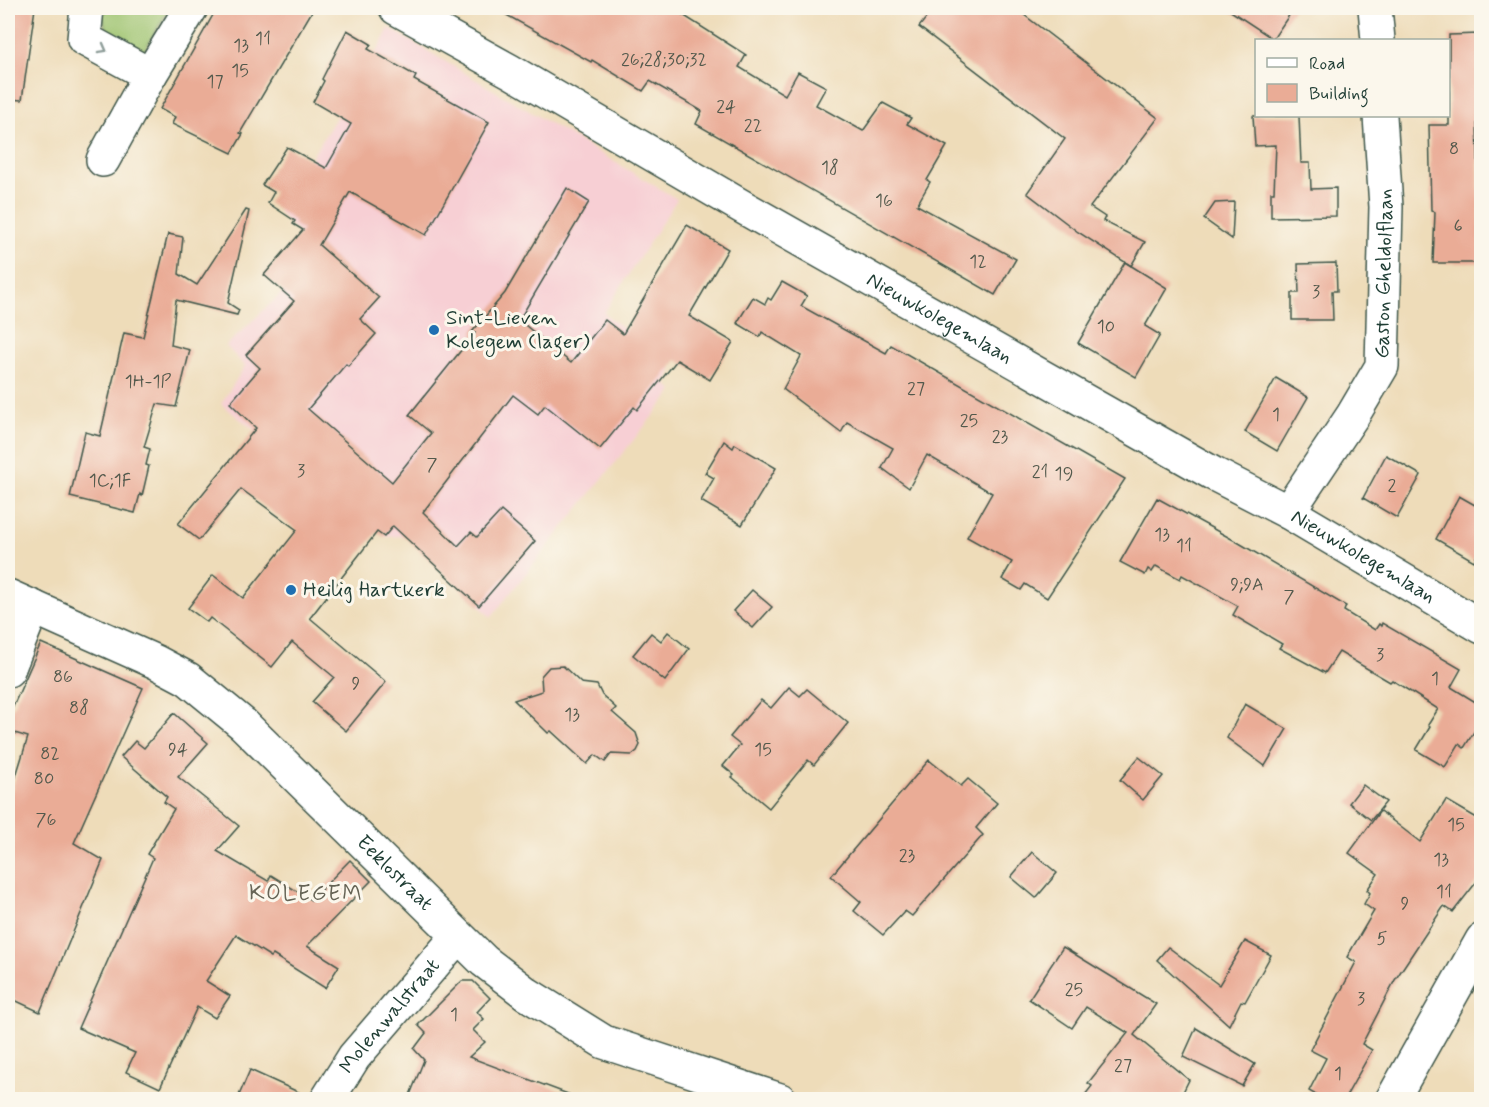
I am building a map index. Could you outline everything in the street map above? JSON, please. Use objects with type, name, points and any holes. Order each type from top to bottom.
[{"type":"street","points":[[87,8],[84,39],[150,75]]},
{"type":"street","points":[[103,160],[150,75],[191,8]]},
{"type":"street","name":"Nieuwkolegemlaan","points":[[396,8],[520,76],[751,212],[1214,474],[1288,512],[1482,627]]},
{"type":"street","points":[[1375,8],[1378,39]]},
{"type":"street","name":"Gaston Gheldolflaan","points":[[1288,512],[1353,415],[1382,366],[1386,207],[1380,117]]},
{"type":"street","name":"Eeklostraat","points":[[8,670],[20,601],[156,662],[188,680],[243,724],[484,961],[527,994],[604,1042],[780,1100]]},
{"type":"street","name":"Molenwalstraat","points":[[327,1100],[354,1057],[458,936]]},
{"type":"street","points":[[1392,1100],[1482,940]]},
{"type":"shaded area","name":"Sint-Lieven Kolegem (lager)","points":[[389,28],[677,199],[604,313],[673,369],[665,383],[673,391],[491,617],[404,536],[384,537],[221,404],[245,366],[226,346],[283,292],[318,253],[278,212]]},
{"type":"green space","points":[[101,8],[170,8],[143,53],[106,32]]},
{"type":"building","points":[[8,8],[35,8],[22,100],[8,99]]},
{"type":"building","points":[[217,8],[314,8],[240,133],[243,134],[232,153],[172,124],[175,117],[160,109]]},
{"type":"building","points":[[494,8],[672,8],[746,55],[739,67],[785,95],[798,72],[826,87],[816,105],[863,131],[883,103],[911,118],[907,124],[947,146],[927,180],[930,182],[917,205],[1016,259],[995,295],[696,124],[702,111],[650,81],[643,91],[592,60],[591,62]]},
{"type":"building","points":[[934,8],[1015,8],[1158,118],[1090,207],[1105,217],[1103,221],[1145,242],[1131,266],[1078,232],[1027,193],[1065,139],[919,27]]},
{"type":"building","points":[[1226,8],[1294,8],[1273,39]]},
{"type":"building","points":[[347,30],[371,44],[368,49],[416,76],[414,80],[489,122],[426,235],[350,192],[319,245],[379,298],[360,319],[376,334],[348,366],[346,364],[308,409],[392,482],[431,433],[409,415],[475,333],[472,332],[505,293],[567,188],[589,202],[519,320],[571,363],[605,320],[623,334],[687,225],[728,249],[689,316],[733,342],[710,380],[677,360],[637,410],[634,407],[600,449],[545,405],[538,414],[513,395],[423,512],[458,546],[471,532],[477,537],[501,511],[535,541],[479,606],[393,526],[384,537],[377,532],[310,618],[386,682],[346,731],[312,702],[334,677],[292,642],[272,667],[210,618],[207,622],[188,608],[213,575],[243,598],[297,530],[241,489],[199,540],[178,524],[256,428],[230,403],[260,368],[246,355],[294,301],[264,275],[303,230],[293,224],[295,221],[268,203],[274,192],[262,185],[287,147],[326,168],[351,124],[313,102]]},
{"type":"building","points":[[1480,34],[1482,87],[1476,87],[1481,263],[1433,263],[1435,212],[1431,210],[1429,125],[1449,125],[1449,35]]},
{"type":"building","points":[[1253,116],[1299,117],[1301,163],[1310,163],[1311,189],[1336,188],[1336,216],[1271,217],[1276,145],[1255,146]]},
{"type":"building","points":[[1234,202],[1232,239],[1204,219],[1215,203]]},
{"type":"building","points":[[246,210],[249,211],[228,303],[239,310],[237,315],[176,300],[171,345],[190,350],[176,407],[157,404],[144,447],[150,449],[146,465],[149,466],[142,496],[140,494],[135,513],[70,497],[85,432],[100,436],[124,333],[143,337],[168,234],[183,237],[179,274],[197,285]]},
{"type":"building","points":[[1125,262],[1167,288],[1145,326],[1160,335],[1136,377],[1078,343]]},
{"type":"building","points":[[1336,263],[1337,291],[1332,291],[1333,320],[1292,320],[1292,293],[1299,293],[1298,264]]},
{"type":"building","points":[[782,282],[807,296],[801,306],[886,353],[891,345],[1125,479],[1047,598],[1025,584],[1021,590],[1002,579],[1012,562],[967,537],[992,493],[927,455],[909,488],[882,468],[893,448],[847,422],[841,433],[783,389],[801,356],[762,332],[760,337],[737,323],[753,297],[765,304],[768,298],[771,300]]},
{"type":"building","points":[[1276,378],[1308,397],[1277,451],[1245,432]]},
{"type":"building","points":[[724,441],[733,448],[735,444],[776,468],[742,525],[701,501],[714,478],[705,473]]},
{"type":"building","points":[[1386,455],[1421,475],[1397,518],[1363,498]]},
{"type":"building","points":[[1459,496],[1482,509],[1482,546],[1474,561],[1436,539]]},
{"type":"building","points":[[1157,498],[1346,606],[1344,611],[1375,630],[1382,623],[1461,669],[1451,687],[1482,706],[1482,719],[1464,748],[1459,744],[1445,767],[1416,750],[1438,709],[1392,680],[1390,682],[1339,652],[1325,673],[1279,648],[1282,644],[1233,615],[1238,606],[1182,575],[1180,579],[1156,566],[1152,572],[1148,569],[1145,575],[1120,562]]},
{"type":"building","points":[[752,590],[772,607],[753,628],[733,611]]},
{"type":"building","points":[[668,632],[689,649],[665,681],[633,655],[651,633],[661,641]]},
{"type":"building","points":[[41,643],[143,688],[74,843],[103,860],[40,1012],[8,997],[8,802],[28,737],[8,731],[8,718]]},
{"type":"building","points":[[563,666],[581,683],[597,685],[602,695],[616,708],[612,712],[636,733],[640,745],[637,751],[632,755],[611,754],[605,762],[595,755],[587,764],[551,731],[548,733],[514,700],[542,691],[541,676],[549,667]]},
{"type":"building","points":[[789,687],[800,696],[807,689],[848,723],[814,765],[808,760],[769,808],[732,777],[734,775],[723,766],[740,745],[730,737],[761,700],[771,708]]},
{"type":"building","points":[[1245,704],[1287,729],[1265,766],[1227,738]]},
{"type":"building","points":[[174,713],[208,743],[178,777],[239,826],[217,851],[268,881],[271,875],[311,900],[350,860],[371,881],[307,946],[339,966],[325,988],[236,935],[206,981],[230,996],[215,1018],[197,1007],[160,1088],[126,1072],[135,1053],[78,1028],[153,858],[147,854],[174,809],[164,802],[167,797],[121,757],[135,741],[144,748]]},
{"type":"building","points":[[1139,757],[1163,776],[1143,800],[1120,780]]},
{"type":"building","points":[[929,760],[961,786],[968,779],[997,803],[976,828],[983,835],[912,916],[905,911],[883,935],[854,911],[861,902],[831,876]]},
{"type":"building","points":[[1363,785],[1386,802],[1371,820],[1349,803]]},
{"type":"building","points":[[1446,800],[1482,821],[1482,875],[1453,912],[1444,906],[1395,980],[1362,1044],[1372,1050],[1344,1100],[1325,1100],[1309,1091],[1326,1058],[1310,1050],[1356,962],[1347,957],[1374,911],[1364,904],[1370,893],[1367,890],[1378,874],[1349,853],[1380,811],[1420,842]]},
{"type":"building","points":[[1032,852],[1057,873],[1036,898],[1011,877]]},
{"type":"building","points":[[1245,941],[1271,955],[1245,1002],[1241,1001],[1229,1025],[1157,960],[1168,947],[1219,985]]},
{"type":"building","points":[[1063,947],[1156,1004],[1134,1035],[1189,1080],[1179,1100],[1081,1100],[1092,1086],[1088,1083],[1128,1033],[1086,1007],[1072,1028],[1029,999]]},
{"type":"building","points":[[462,981],[473,981],[490,998],[477,1012],[484,1019],[473,1030],[485,1042],[469,1057],[576,1097],[575,1100],[408,1100],[424,1060],[414,1049],[426,1033],[418,1025]]},
{"type":"building","points":[[1196,1028],[1255,1064],[1242,1086],[1183,1057]]},
{"type":"building","points":[[250,1070],[309,1097],[308,1100],[237,1100]]},
{"type":"place","name":"Sint-Lieven Kolegem (lager)","points":[[434,330]]},
{"type":"place","name":"Heilig Hartkerk","points":[[291,590]]},
{"type":"district","name":"KOLEGEM","points":[[306,894]]}]
